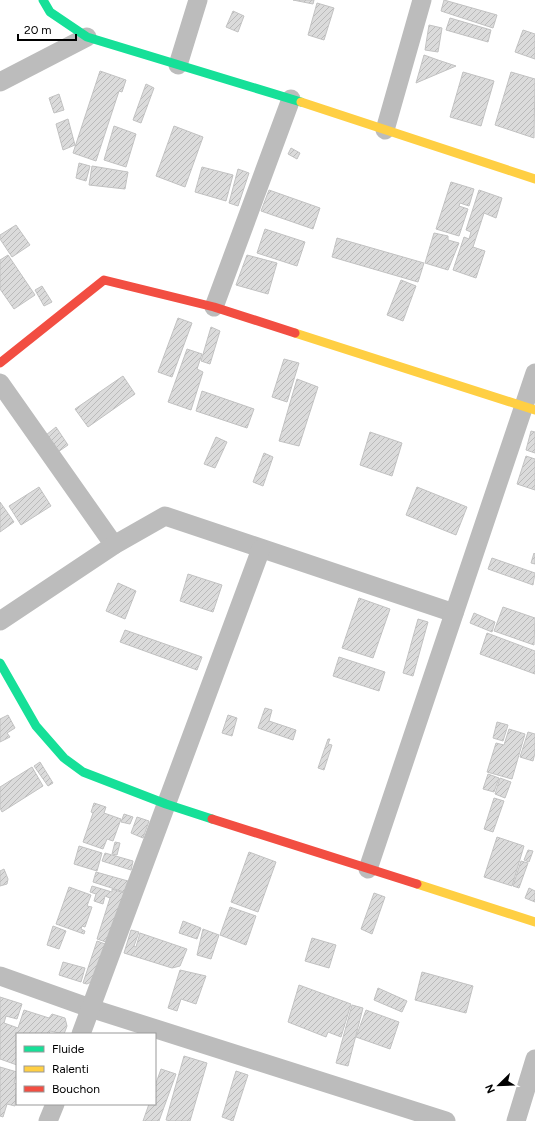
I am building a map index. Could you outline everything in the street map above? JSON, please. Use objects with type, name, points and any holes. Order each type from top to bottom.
[{"type":"street","points":[[43,0],[50,12],[87,37],[178,66],[291,99],[535,179]]},
{"type":"street","points":[[178,66],[198,0]]},
{"type":"street","points":[[384,130],[422,0]]},
{"type":"street","points":[[0,82],[87,37]]},
{"type":"street","points":[[214,307],[291,99]]},
{"type":"street","points":[[0,363],[104,280],[214,307],[530,408]]},
{"type":"street","points":[[368,868],[454,613],[530,408],[535,373]]},
{"type":"street","points":[[0,383],[114,544]]},
{"type":"street","points":[[0,621],[114,544],[165,516],[454,613]]},
{"type":"street","points":[[81,1033],[261,549]]},
{"type":"street","points":[[0,663],[36,726],[64,758],[83,772],[166,804],[535,922]]},
{"type":"street","points":[[0,976],[90,1008],[446,1121]]},
{"type":"street","points":[[516,1121],[535,1059]]},
{"type":"street","points":[[48,1121],[55,1105]]},
{"type":"building","points":[[293,0],[314,0],[313,4]]},
{"type":"building","points":[[444,0],[497,15],[493,28],[441,11]]},
{"type":"building","points":[[317,3],[334,8],[324,40],[308,35]]},
{"type":"building","points":[[233,11],[244,16],[238,32],[226,27]]},
{"type":"building","points":[[450,18],[491,30],[488,42],[446,30]]},
{"type":"building","points":[[429,25],[442,28],[438,52],[425,50]]},
{"type":"building","points":[[523,30],[535,34],[535,59],[515,52]]},
{"type":"building","points":[[424,55],[438,60],[456,66],[416,83]]},
{"type":"building","points":[[100,71],[126,80],[122,92],[119,91],[96,161],[73,153]]},
{"type":"building","points":[[463,72],[494,81],[481,126],[450,117]]},
{"type":"building","points":[[511,72],[535,79],[534,138],[495,125]]},
{"type":"building","points":[[146,84],[154,88],[141,123],[133,120]]},
{"type":"building","points":[[59,94],[64,110],[54,113],[49,98]]},
{"type":"building","points":[[68,119],[75,145],[63,150],[56,124]]},
{"type":"building","points":[[114,126],[136,134],[126,167],[104,160]]},
{"type":"building","points":[[174,126],[203,137],[185,187],[156,176]]},
{"type":"building","points":[[291,148],[300,153],[297,159],[288,154]]},
{"type":"building","points":[[79,163],[90,166],[86,181],[76,178]]},
{"type":"building","points":[[92,166],[128,172],[125,189],[89,185]]},
{"type":"building","points":[[202,167],[233,175],[226,201],[195,192]]},
{"type":"building","points":[[238,169],[249,173],[238,206],[229,203]]},
{"type":"building","points":[[451,182],[474,189],[469,206],[460,203],[459,206],[468,209],[459,236],[436,229]]},
{"type":"building","points":[[269,190],[320,208],[313,229],[261,211]]},
{"type":"building","points":[[479,190],[502,198],[496,218],[484,213],[473,247],[485,251],[476,278],[453,270],[464,237],[469,239],[471,232],[466,230]]},
{"type":"building","points":[[16,225],[30,245],[12,257],[0,239],[0,235]]},
{"type":"building","points":[[265,229],[305,242],[297,266],[257,253]]},
{"type":"building","points":[[434,233],[448,236],[448,240],[459,243],[448,270],[425,263]]},
{"type":"building","points":[[337,238],[424,263],[418,282],[332,257]]},
{"type":"building","points":[[8,255],[35,295],[14,309],[0,289],[0,260]]},
{"type":"building","points":[[247,255],[277,263],[268,294],[236,285]]},
{"type":"building","points":[[401,280],[416,286],[403,321],[387,315]]},
{"type":"building","points":[[42,286],[52,302],[44,306],[35,290]]},
{"type":"building","points":[[178,318],[192,323],[172,377],[158,372]]},
{"type":"building","points":[[211,327],[220,331],[210,364],[201,361]]},
{"type":"building","points":[[187,349],[202,354],[197,369],[203,372],[191,410],[168,402]]},
{"type":"building","points":[[284,359],[299,363],[287,402],[272,397]]},
{"type":"building","points":[[123,376],[135,394],[88,427],[75,409]]},
{"type":"building","points":[[297,379],[318,387],[299,446],[279,441]]},
{"type":"building","points":[[202,391],[254,409],[247,428],[196,411]]},
{"type":"building","points":[[56,427],[68,445],[58,452],[46,435]]},
{"type":"building","points":[[531,431],[535,432],[535,453],[526,450]]},
{"type":"building","points":[[370,432],[402,443],[392,476],[360,465]]},
{"type":"building","points":[[216,437],[227,442],[215,468],[204,464]]},
{"type":"building","points":[[264,453],[273,457],[263,486],[253,482]]},
{"type":"building","points":[[526,456],[535,459],[535,490],[517,484]]},
{"type":"building","points":[[39,487],[51,506],[21,525],[9,506]]},
{"type":"building","points":[[417,487],[467,507],[456,535],[406,515]]},
{"type":"building","points":[[0,502],[14,522],[0,532]]},
{"type":"building","points":[[534,553],[535,554],[535,564],[531,563]]},
{"type":"building","points":[[492,558],[535,573],[533,585],[488,569]]},
{"type":"building","points":[[188,574],[222,585],[213,612],[180,601]]},
{"type":"building","points":[[118,583],[136,591],[125,619],[106,611]]},
{"type":"building","points":[[359,598],[390,609],[373,658],[342,648]]},
{"type":"building","points":[[503,607],[535,618],[534,645],[494,631]]},
{"type":"building","points":[[474,613],[495,622],[492,632],[470,623]]},
{"type":"building","points":[[418,619],[428,622],[413,676],[403,673]]},
{"type":"building","points":[[125,630],[202,657],[197,670],[120,642]]},
{"type":"building","points":[[487,633],[535,651],[535,674],[480,654]]},
{"type":"building","points":[[339,657],[385,672],[379,691],[333,676]]},
{"type":"building","points":[[265,708],[272,710],[269,721],[296,730],[293,740],[258,728]]},
{"type":"building","points":[[8,715],[15,728],[7,733],[10,737],[0,742],[0,719]]},
{"type":"building","points":[[228,715],[237,718],[232,736],[222,733]]},
{"type":"building","points":[[497,722],[508,725],[503,741],[493,738]]},
{"type":"building","points":[[509,729],[525,734],[512,779],[487,772],[496,743],[504,745]]},
{"type":"building","points":[[528,732],[535,734],[535,753],[533,761],[520,757]]},
{"type":"building","points":[[328,739],[330,739],[328,744],[332,745],[324,770],[318,768]]},
{"type":"building","points":[[40,762],[53,783],[48,786],[34,766]]},
{"type":"building","points":[[32,767],[43,786],[2,812],[0,808],[0,787]]},
{"type":"building","points":[[488,774],[499,778],[494,792],[483,789]]},
{"type":"building","points":[[500,778],[511,782],[505,798],[495,794]]},
{"type":"building","points":[[494,798],[504,801],[493,832],[484,829]]},
{"type":"building","points":[[94,803],[106,807],[104,813],[121,819],[113,841],[107,839],[103,849],[83,842],[93,813],[91,812]]},
{"type":"building","points":[[124,814],[133,817],[130,824],[121,822]]},
{"type":"building","points":[[137,817],[149,821],[143,838],[131,833]]},
{"type":"building","points":[[497,837],[524,846],[512,886],[484,877]]},
{"type":"building","points":[[115,842],[120,843],[117,855],[112,854]]},
{"type":"building","points":[[79,846],[102,853],[97,871],[74,864]]},
{"type":"building","points":[[528,850],[533,851],[529,862],[524,860]]},
{"type":"building","points":[[249,852],[276,862],[258,912],[231,902]]},
{"type":"building","points":[[105,853],[133,861],[131,870],[102,861]]},
{"type":"building","points":[[521,861],[528,863],[519,888],[513,886]]},
{"type":"building","points":[[4,869],[8,879],[7,884],[0,886],[0,871]]},
{"type":"building","points":[[96,872],[128,881],[124,892],[93,882]]},
{"type":"building","points":[[92,886],[112,892],[112,889],[124,893],[109,943],[97,939],[110,898],[105,896],[103,904],[94,901],[96,894],[90,892]]},
{"type":"building","points":[[69,887],[91,895],[87,906],[92,907],[85,927],[82,926],[81,929],[85,931],[84,934],[56,924]]},
{"type":"building","points":[[529,888],[535,891],[535,902],[525,898]]},
{"type":"building","points":[[374,893],[385,897],[372,934],[361,929]]},
{"type":"building","points":[[230,907],[256,916],[246,945],[220,935]]},
{"type":"building","points":[[183,921],[201,928],[197,939],[179,933]]},
{"type":"building","points":[[53,926],[66,931],[59,949],[47,945]]},
{"type":"building","points":[[203,929],[219,935],[211,959],[197,955]]},
{"type":"building","points":[[131,930],[139,932],[134,946],[136,947],[140,933],[187,949],[180,966],[172,968],[124,953]]},
{"type":"building","points":[[312,938],[336,945],[329,968],[305,961]]},
{"type":"building","points":[[97,941],[108,945],[97,979],[87,984],[83,983]]},
{"type":"building","points":[[63,962],[85,968],[81,982],[59,975]]},
{"type":"building","points":[[180,970],[206,976],[196,1004],[181,999],[177,1011],[168,1008]]},
{"type":"building","points":[[422,972],[473,986],[466,1013],[415,1000]]},
{"type":"building","points":[[299,985],[351,1004],[341,1037],[328,1032],[326,1037],[288,1022]]},
{"type":"building","points":[[378,988],[407,1001],[402,1012],[374,1000]]},
{"type":"building","points":[[0,997],[22,1004],[17,1019],[6,1016],[4,1023],[18,1028],[24,1010],[49,1018],[52,1014],[65,1018],[67,1026],[64,1033],[50,1031],[49,1033],[16,1033],[16,1065],[0,1059]]},
{"type":"building","points":[[352,1005],[363,1008],[348,1066],[336,1063]]},
{"type":"building","points":[[366,1010],[399,1022],[390,1049],[356,1037]]},
{"type":"building","points":[[184,1056],[207,1063],[190,1121],[166,1120]]},
{"type":"building","points":[[0,1067],[16,1072],[14,1083],[16,1084],[16,1095],[15,1106],[7,1104],[3,1117],[0,1116]]},
{"type":"building","points":[[161,1069],[176,1074],[159,1121],[143,1121],[149,1105],[156,1105],[156,1083]]},
{"type":"building","points":[[236,1071],[248,1075],[233,1121],[222,1117]]},
{"type":"traffic: fast","points":[[43,0],[50,12],[87,37],[301,102]]},
{"type":"traffic: fast","points":[[0,663],[36,726],[64,758],[83,772],[166,804],[212,819]]},
{"type":"traffic: slow","points":[[301,102],[535,179]]},
{"type":"traffic: slow","points":[[295,333],[535,410]]},
{"type":"traffic: slow","points":[[417,884],[535,922]]},
{"type":"traffic: jam","points":[[0,363],[104,280],[214,307],[295,333]]},
{"type":"traffic: jam","points":[[212,819],[417,884]]}]
